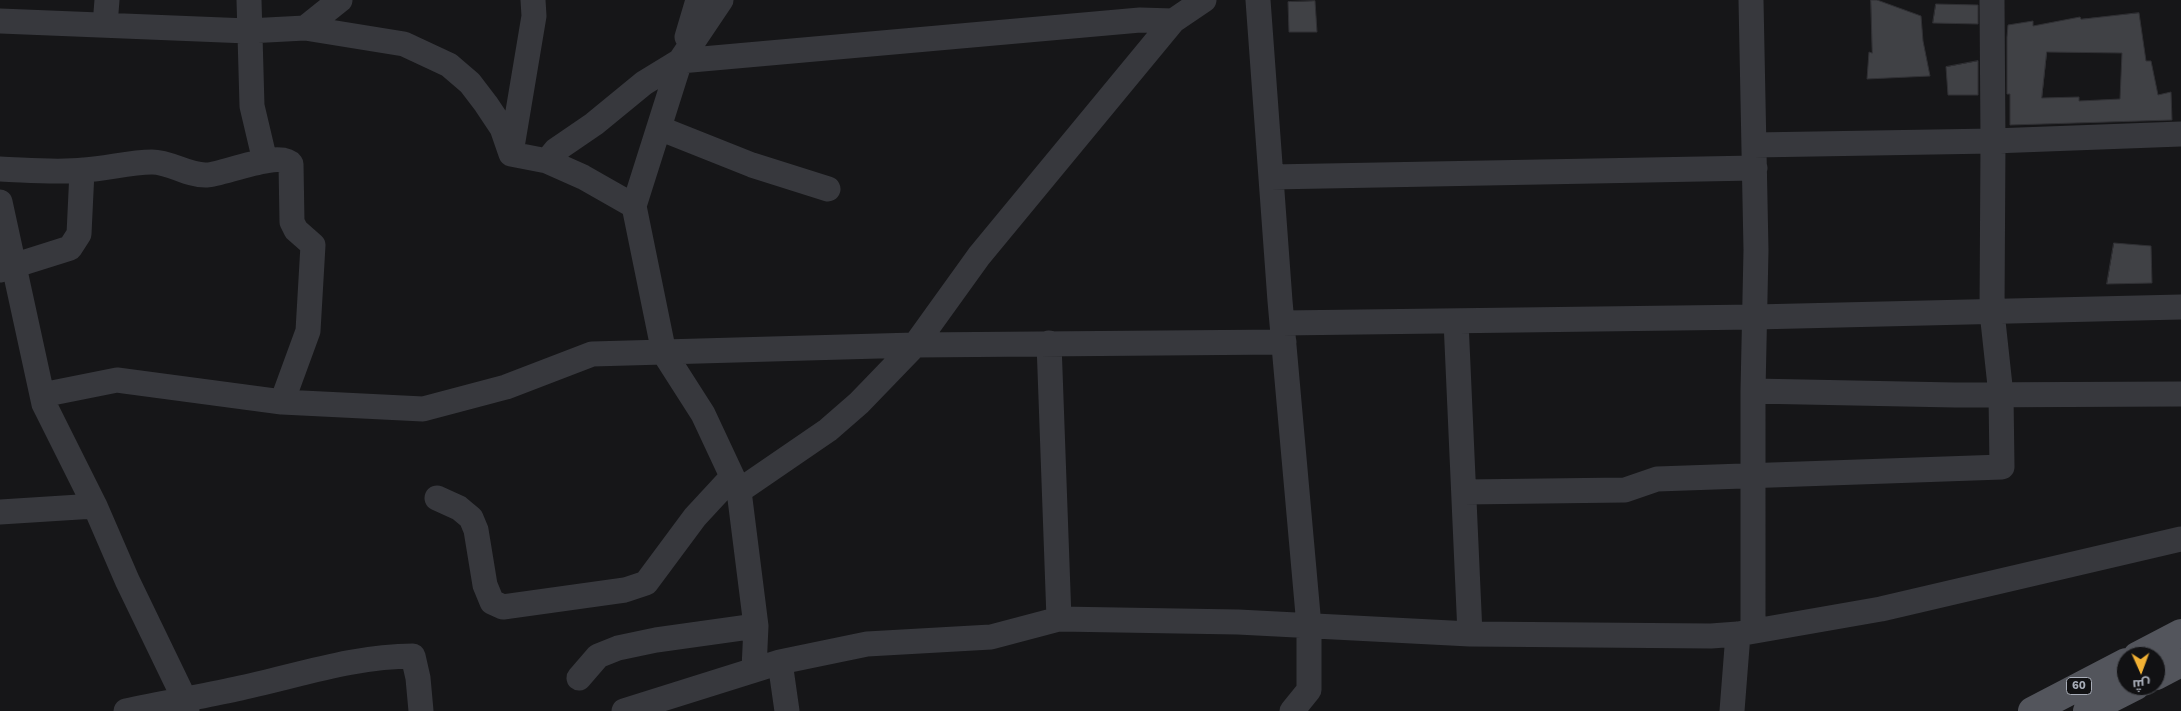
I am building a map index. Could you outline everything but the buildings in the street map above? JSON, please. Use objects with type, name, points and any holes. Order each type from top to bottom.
[{"type":"main road","points":[[2156,646],[2181,633]]},
{"type":"main road","points":[[2166,671],[2181,663]]},
{"type":"main road","name":"60","points":[[2032,711],[2116,667]]},
{"type":"main road","name":"60","points":[[2087,711],[2116,696]]},
{"type":"street","points":[[105,26],[107,0]]},
{"type":"street","points":[[249,0],[248,31],[252,106],[265,161]]},
{"type":"street","points":[[305,28],[340,0]]},
{"type":"street","points":[[511,154],[534,16],[533,0]]},
{"type":"street","points":[[698,0],[634,206],[664,353],[703,414],[735,484],[756,626],[754,669]]},
{"type":"street","points":[[547,160],[556,150],[594,124],[644,83],[680,61],[721,0]]},
{"type":"street","points":[[436,498],[459,508],[471,518],[476,530],[485,585],[492,602],[503,607],[625,590],[646,583],[695,517],[735,484],[828,430],[859,404],[914,345],[979,256],[1173,21],[1204,0]]},
{"type":"street","points":[[1258,0],[1283,333],[1309,626],[1309,690],[1292,711]]},
{"type":"street","points":[[1732,711],[1746,632],[1753,476],[1756,250],[1751,0]]},
{"type":"street","points":[[1464,492],[1625,490],[1657,479],[2002,467],[2001,395],[1992,312],[1992,0]]},
{"type":"street","points":[[680,61],[1140,10],[1173,21]]},
{"type":"street","points":[[0,21],[248,31],[305,28],[404,44],[449,65],[470,83],[502,128],[511,154]]},
{"type":"street","points":[[659,128],[752,165],[828,189]]},
{"type":"street","points":[[1271,177],[1754,157],[1993,141],[2181,134]]},
{"type":"street","points":[[511,154],[547,160],[583,177],[634,206]]},
{"type":"street","points":[[0,169],[82,171],[152,162],[167,164],[194,174],[207,175],[265,161],[285,159],[290,164],[292,222],[296,230],[314,245],[308,331],[282,402]]},
{"type":"street","points":[[8,268],[70,248],[79,234],[82,171]]},
{"type":"street","points":[[0,202],[8,268],[44,404],[95,506],[185,705]]},
{"type":"street","points":[[42,395],[117,380],[282,402],[422,409],[506,387],[592,354],[1049,343],[1283,333],[1456,321],[1755,317],[2181,307]]},
{"type":"street","points":[[1456,321],[1470,634]]},
{"type":"street","points":[[1049,343],[1059,619]]},
{"type":"street","points":[[1753,390],[2001,395],[2181,394]]},
{"type":"street","points":[[0,512],[95,506]]},
{"type":"street","points":[[624,711],[780,662],[866,644],[991,637],[1059,619],[1309,626],[1470,634],[1711,636],[1746,632],[1881,608],[2181,539]]},
{"type":"street","points":[[579,678],[598,656],[618,648],[656,640],[756,626]]},
{"type":"street","points":[[126,711],[185,705],[235,689],[326,667],[397,656],[413,656],[418,678],[421,711]]},
{"type":"street","points":[[780,662],[787,711]]}]
